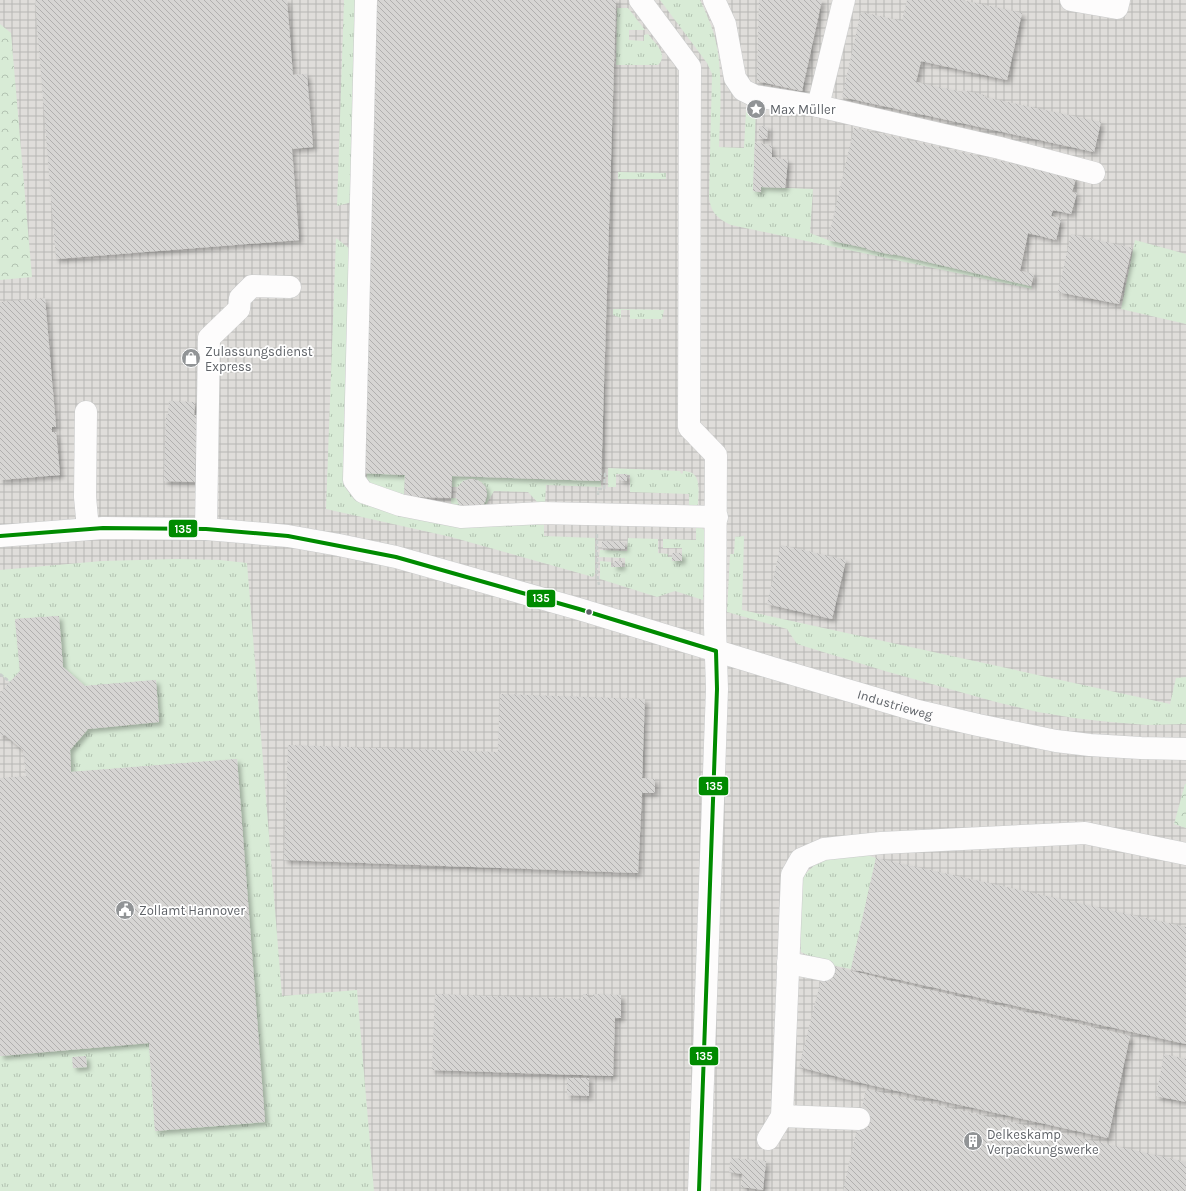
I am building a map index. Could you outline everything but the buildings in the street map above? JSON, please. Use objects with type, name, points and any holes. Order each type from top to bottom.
[{"type":"street","points":[[366,0],[354,480],[363,492],[370,495],[400,505],[461,516],[542,513],[717,517]]},
{"type":"street","points":[[640,0],[690,67],[689,427],[716,455],[717,517],[715,626],[717,689],[698,1191]]},
{"type":"street","points":[[714,0],[725,24],[735,78],[743,90],[755,96],[818,106],[1000,148],[1094,173]]},
{"type":"street","points":[[818,106],[844,0]]},
{"type":"street","points":[[1070,0],[1117,8],[1119,0]]},
{"type":"street","points":[[206,529],[209,338],[239,309],[240,298],[252,286],[290,287]]},
{"type":"street","points":[[86,412],[85,496],[88,529]]},
{"type":"street","name":"Industrieweg","points":[[0,536],[103,528],[206,529],[288,536],[396,557],[579,609],[918,711],[1056,741],[1141,748],[1186,748]]},
{"type":"street","points":[[768,1138],[782,1116],[792,875],[801,859],[824,849],[881,843],[1085,833],[1186,854]]},
{"type":"street","points":[[788,963],[824,970]]},
{"type":"street","points":[[782,1116],[859,1119]]},
{"type":"path","points":[[0,674],[10,682]]},
{"type":"shaded area","points":[[0,0],[1186,0],[1186,1191],[0,1191]]},
{"type":"green space","points":[[344,0],[362,0],[356,201],[337,206]]},
{"type":"green space","points":[[660,0],[700,0],[713,31],[719,59],[720,74],[719,147],[744,148],[746,111],[753,105],[756,106],[753,191],[760,192],[761,187],[813,189],[810,233],[828,240],[1031,286],[1032,289],[731,225],[718,217],[711,207],[709,197],[712,74],[707,63]]},
{"type":"green space","points":[[617,8],[628,8],[645,30],[629,30],[629,40],[644,41],[644,35],[648,34],[660,49],[662,57],[658,65],[616,65]]},
{"type":"green space","points":[[0,24],[11,33],[32,277],[0,280]]},
{"type":"green space","points":[[618,172],[666,173],[666,179],[618,179]]},
{"type":"green space","points":[[336,238],[355,253],[343,474],[346,486],[351,493],[544,522],[544,536],[595,538],[595,574],[593,577],[451,537],[326,509]]},
{"type":"green space","points":[[1135,240],[1186,254],[1186,324],[1121,309]]},
{"type":"green space","points":[[613,309],[664,310],[662,319],[630,319],[630,310],[621,310],[621,318],[613,315]]},
{"type":"green space","points":[[608,468],[680,471],[681,474],[683,471],[694,474],[697,478],[699,488],[698,505],[696,508],[689,508],[689,494],[630,492],[630,475],[616,474],[616,487],[608,487]]},
{"type":"green space","points":[[367,473],[405,475],[404,501],[366,485]]},
{"type":"green space","points":[[452,476],[601,481],[601,487],[546,485],[545,504],[542,507],[528,492],[494,491],[483,510],[451,510],[451,498],[456,498],[461,506],[483,505],[487,498],[485,486],[481,482],[470,479],[458,487],[452,487]]},
{"type":"green space","points":[[696,526],[705,531],[703,600],[675,591],[657,597],[600,579],[600,561],[611,562],[611,567],[625,567],[625,558],[599,557],[600,550],[627,551],[628,538],[658,539],[658,553],[668,554],[668,557],[672,557],[672,561],[682,561],[682,548],[663,548],[663,539],[696,540]]},
{"type":"green space","points":[[744,536],[742,610],[1170,704],[1176,678],[1186,677],[1186,724],[1147,725],[1110,722],[1038,712],[996,702],[885,671],[797,644],[787,629],[727,612],[730,554],[734,554],[735,537]]},
{"type":"green space","points":[[177,559],[220,560],[247,563],[282,996],[357,990],[374,1191],[0,1191],[0,1056],[149,1043],[155,1131],[265,1121],[237,759],[71,772],[70,750],[88,729],[159,722],[156,680],[85,686],[63,667],[59,616],[15,619],[20,671],[10,682],[0,674],[0,570],[102,561]]},
{"type":"green space","points":[[1186,784],[1186,828],[1174,824]]},
{"type":"green space","points":[[858,852],[876,858],[851,969],[825,964],[801,952],[799,913],[803,876],[821,859]]},
{"type":"transit line","name":"135","points":[[0,536],[103,528],[206,529],[288,536],[396,557],[579,609],[716,651]]},
{"type":"transit line","name":"135","points":[[699,1191],[717,689],[716,651]]},
{"type":"place","name":"Max Müller","points":[[756,109]]},
{"type":"place","name":"Zulassungsdienst Express","points":[[191,358]]},
{"type":"place","name":"Zollamt Hannover","points":[[125,910]]},
{"type":"place","name":"Delkeskamp Verpackungswerke","points":[[973,1141]]}]
